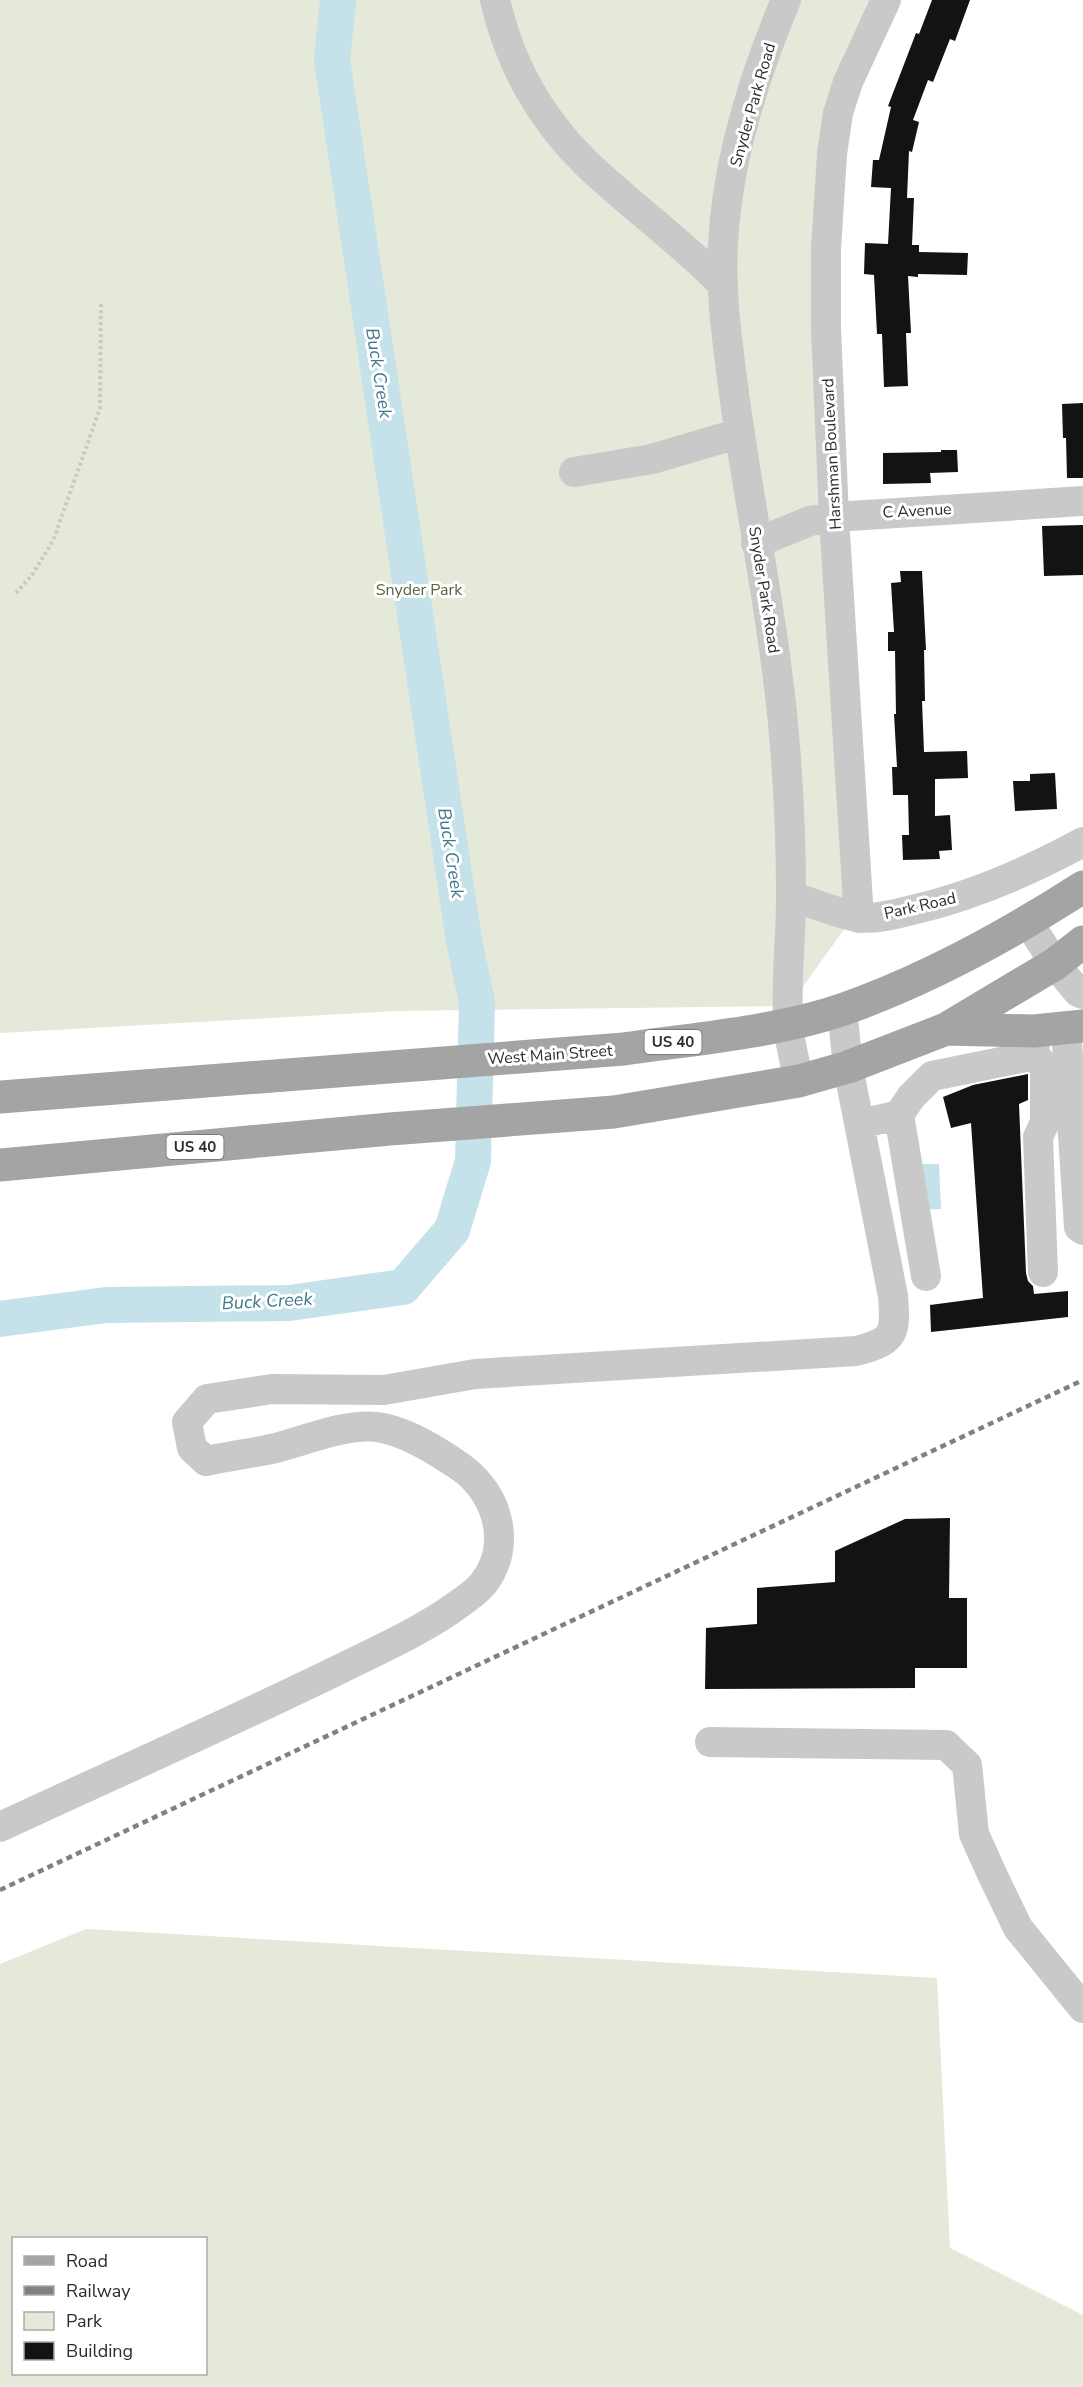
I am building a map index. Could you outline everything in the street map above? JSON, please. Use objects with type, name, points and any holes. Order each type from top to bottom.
[{"type":"main road","name":"US 40","points":[[1028,922],[1083,887]]},
{"type":"main road","name":"West Main Street","points":[[0,1097],[624,1049],[727,1035],[842,1009],[937,972],[1028,922]]},
{"type":"main road","name":"US 40","points":[[0,1165],[390,1129],[614,1112],[799,1081],[848,1066],[946,1029],[1055,964],[1083,942]]},
{"type":"main road","points":[[946,1029],[1055,1035]]},
{"type":"street","points":[[495,0],[500,23],[513,60],[552,125],[584,161],[697,258],[723,284]]},
{"type":"street","name":"Snyder Park Road","points":[[786,0],[756,79],[739,141],[727,201],[723,244],[723,284],[728,345],[740,433],[777,671],[785,745],[791,896]]},
{"type":"street","name":"Harshman Boulevard","points":[[859,918],[834,516],[826,328],[826,249],[832,154],[838,113],[848,82],[886,0]]},
{"type":"street","points":[[574,472],[652,459],[740,433]]},
{"type":"street","name":"C Avenue","points":[[756,543],[810,521],[834,516],[1083,501]]},
{"type":"street","name":"Park Road","points":[[791,896],[859,918],[892,915],[936,905],[985,888],[1041,865],[1083,842]]},
{"type":"street","points":[[791,896],[788,1023],[799,1081]]},
{"type":"street","points":[[1028,922],[1055,964],[1078,992],[1083,994]]},
{"type":"street","points":[[0,1827],[259,1708],[422,1629],[467,1598],[482,1585],[493,1568],[500,1547],[495,1510],[484,1491],[466,1471],[448,1458],[405,1435],[381,1427],[364,1426],[276,1448],[206,1461],[192,1448],[187,1422],[207,1399],[272,1389],[384,1390],[475,1374],[856,1351],[884,1341],[893,1332],[895,1322],[893,1296],[848,1066],[842,1009]]},
{"type":"street","points":[[926,1276],[899,1115],[911,1097],[932,1076],[1055,1035]]},
{"type":"street","points":[[1055,1035],[1079,1227],[1083,1230]]},
{"type":"street","points":[[1043,1272],[1038,1137],[1045,1122],[1045,1068],[1055,1035]]},
{"type":"street","points":[[860,1124],[899,1115]]},
{"type":"street","points":[[710,1742],[946,1745],[968,1765],[974,1834],[1018,1928],[1083,2008]]},
{"type":"path","points":[[16,592],[32,575],[53,541],[100,408],[101,301]]},
{"type":"green space","name":"Snyder Park","points":[[0,0],[888,0],[848,82],[826,328],[855,914],[789,1006],[397,1011],[0,1033]]},
{"type":"green space","points":[[86,1929],[937,1978],[950,2248],[1083,2315],[1083,2387],[0,2387],[0,1964]]},
{"type":"water","points":[[906,1164],[939,1164],[941,1209],[916,1210]]},
{"type":"building","points":[[932,0],[970,0],[955,41],[950,39],[933,82],[928,80],[913,120],[919,122],[912,152],[909,151],[907,198],[914,198],[912,245],[919,245],[919,252],[968,253],[967,275],[918,274],[918,277],[908,276],[911,333],[906,333],[908,386],[884,387],[882,334],[877,334],[874,275],[864,274],[865,243],[888,244],[891,188],[871,187],[873,160],[879,160],[891,107],[888,106],[916,33],[919,34]]},
{"type":"building","points":[[1083,403],[1083,478],[1067,478],[1062,404]]},
{"type":"building","points":[[941,450],[957,450],[958,472],[930,473],[931,483],[883,484],[883,453],[941,452]]},
{"type":"building","points":[[1083,525],[1083,575],[1044,576],[1042,526]]},
{"type":"building","points":[[900,571],[922,571],[926,650],[924,650],[925,701],[922,701],[924,752],[967,751],[968,778],[935,779],[935,816],[950,815],[952,850],[939,851],[940,859],[903,860],[902,835],[909,835],[908,795],[893,795],[892,767],[897,767],[894,714],[896,714],[895,651],[888,651],[888,632],[894,632],[891,583],[901,582]]},
{"type":"building","points":[[1055,773],[1057,809],[1015,811],[1013,781],[1030,781],[1030,774]]},
{"type":"building","points":[[1028,1074],[1028,1100],[1019,1104],[1026,1273],[1028,1281],[1033,1286],[1034,1294],[1068,1291],[1068,1317],[931,1332],[930,1305],[983,1298],[971,1123],[951,1128],[943,1097],[973,1085]]},
{"type":"building","points":[[950,1518],[949,1598],[967,1598],[967,1668],[915,1668],[915,1688],[705,1689],[706,1628],[757,1624],[757,1588],[835,1582],[835,1551],[905,1519]]},
{"type":"waterway","name":"Buck Creek","points":[[0,1319],[106,1305],[289,1303],[403,1287],[452,1230],[473,1161],[477,1002],[464,941],[332,60],[338,0]]},
{"type":"railway","points":[[0,1890],[1083,1380]]}]
